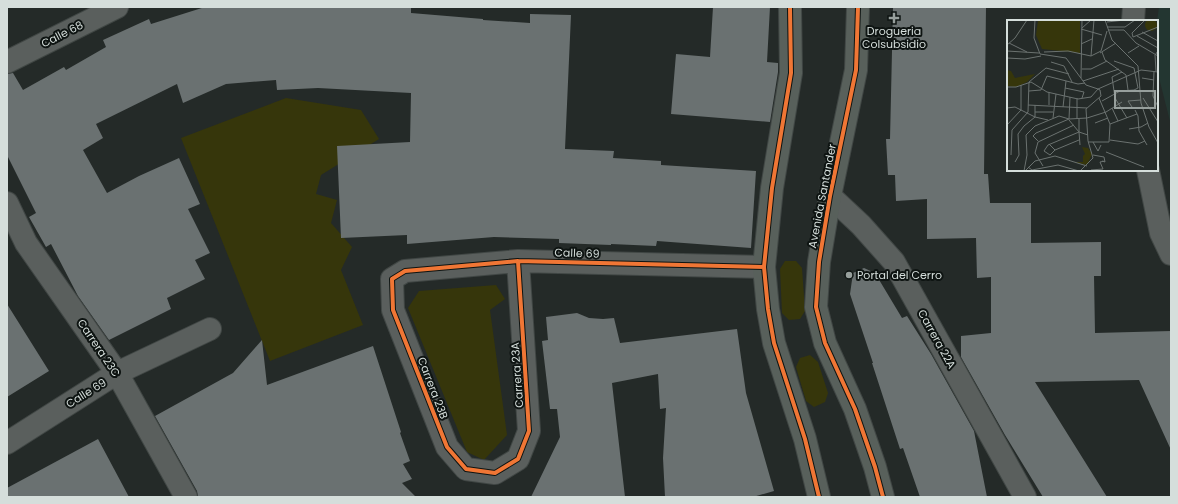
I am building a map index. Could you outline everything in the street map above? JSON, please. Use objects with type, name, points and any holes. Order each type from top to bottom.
[{"type":"main road","points":[[790,7],[791,73],[772,188],[764,267],[768,308],[774,343],[805,439],[819,497]]},
{"type":"main road","name":"Avenida Santander","points":[[858,7],[856,70],[830,196],[819,262],[816,306],[825,342],[855,409],[875,467],[883,497]]},
{"type":"street","name":"Calle 68","points":[[7,62],[117,7]]},
{"type":"street","points":[[1133,20],[1134,7]]},
{"type":"street","points":[[1148,171],[1161,233],[1171,254]]},
{"type":"street","name":"Carrera 22A","points":[[830,196],[861,225],[894,262],[1025,497]]},
{"type":"street","name":"Carrera 23C","points":[[7,203],[26,243],[117,374],[186,497]]},
{"type":"street","name":"Calle 69","points":[[392,279],[405,271],[518,261],[764,267]]},
{"type":"street","name":"Carrera 23A","points":[[495,473],[518,459],[529,431],[518,261]]},
{"type":"street","name":"Carrera 23B","points":[[392,279],[393,310],[447,447],[466,469],[495,473]]},
{"type":"street","name":"Calle 69","points":[[7,443],[117,374],[210,328]]},
{"type":"shaded area","points":[[1159,7],[1171,7],[1171,125],[1158,74],[1157,20]]},
{"type":"shaded area","points":[[286,98],[361,110],[379,139],[321,175],[316,194],[337,200],[331,223],[352,247],[341,270],[363,325],[270,361],[181,138]]},
{"type":"shaded area","points":[[785,261],[796,261],[802,268],[805,311],[800,319],[789,320],[782,313],[780,269]]},
{"type":"shaded area","points":[[496,285],[505,299],[490,310],[507,435],[484,460],[467,452],[408,308],[419,291]]},
{"type":"shaded area","points":[[810,355],[818,362],[828,393],[825,402],[814,407],[806,401],[796,367],[800,358]]},
{"type":"building","points":[[205,7],[411,7],[411,13],[530,23],[530,14],[571,15],[565,149],[614,151],[613,158],[661,161],[661,165],[756,171],[751,248],[657,241],[656,246],[559,243],[559,239],[494,237],[407,244],[407,235],[341,238],[337,146],[410,142],[411,93],[318,88],[277,90],[276,80],[226,84],[183,103],[177,84],[96,124],[103,138],[83,150],[107,193],[139,176],[179,158],[200,204],[188,209],[210,253],[195,260],[205,279],[167,298],[171,309],[109,340],[78,296],[51,244],[46,247],[29,217],[36,213],[7,155],[7,74],[13,73],[23,90],[64,67],[66,70],[106,47],[103,40],[149,19],[151,24]]},
{"type":"building","points":[[713,7],[770,7],[767,62],[778,63],[778,72],[770,122],[671,114],[676,54],[710,57]]},
{"type":"building","points":[[893,7],[986,7],[984,174],[988,174],[990,203],[1031,203],[1031,243],[1101,242],[1101,276],[1094,276],[1095,333],[1171,331],[1171,450],[1139,380],[1035,382],[1107,497],[1043,497],[1005,435],[961,357],[961,336],[991,333],[991,277],[977,278],[976,238],[927,239],[927,199],[896,201],[895,175],[888,175],[886,139],[890,139]]},
{"type":"building","points":[[864,268],[875,273],[902,318],[907,316],[931,354],[974,431],[987,497],[920,497],[903,448],[900,449],[850,294],[853,273]]},
{"type":"building","points":[[7,304],[49,371],[7,397]]},
{"type":"building","points":[[577,313],[589,318],[614,318],[620,343],[737,329],[746,393],[774,491],[753,497],[665,497],[663,458],[666,408],[660,409],[658,374],[612,383],[625,497],[531,497],[560,437],[557,409],[550,409],[542,341],[548,340],[546,317]]},
{"type":"building","points":[[262,340],[267,385],[373,346],[410,461],[403,464],[412,479],[402,483],[416,497],[198,497],[197,491],[155,416],[233,373]]},
{"type":"building","points":[[98,439],[129,497],[7,497],[7,488]]},
{"type":"cycle path","points":[[790,7],[791,73],[772,188],[764,267],[768,309],[774,343],[805,439],[819,497]]},
{"type":"cycle path","points":[[858,7],[856,70],[830,196],[819,262],[816,307],[825,343],[855,409],[875,467],[883,497]]},
{"type":"cycle path","points":[[518,261],[529,431],[518,459],[495,473],[466,469],[447,447],[393,310],[392,279],[405,271],[518,261],[764,267]]},
{"type":"place","name":"Drogueria Colsubsidio","points":[[894,18]]},
{"type":"place","name":"Portal del Cerro","points":[[849,275]]}]
